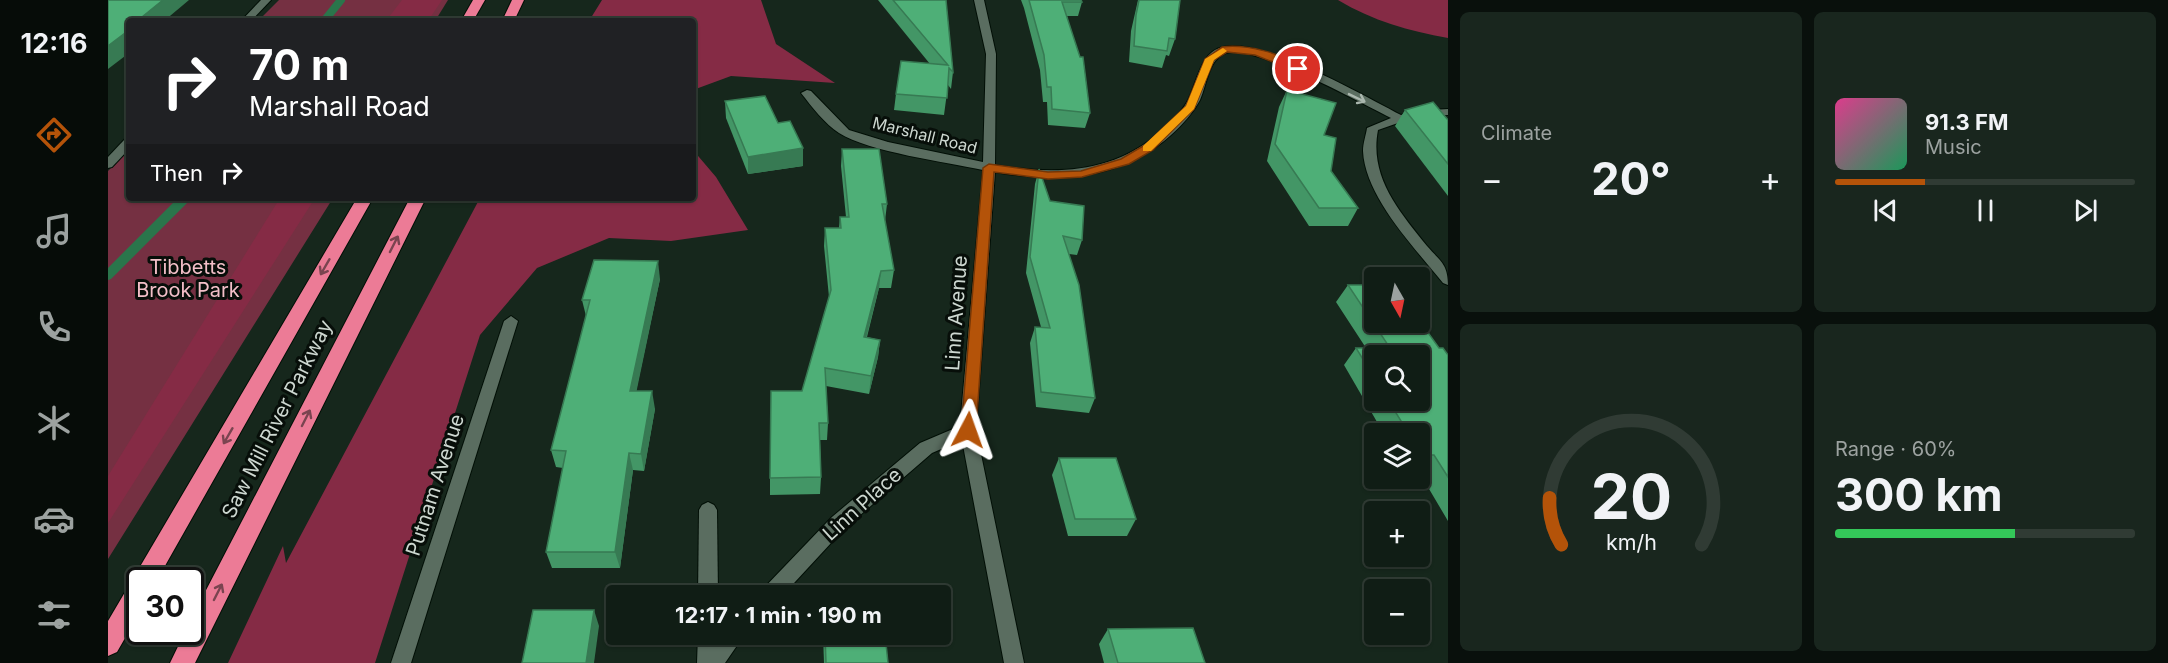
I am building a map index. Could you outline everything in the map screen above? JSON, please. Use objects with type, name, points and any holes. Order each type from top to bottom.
[{"type":"highway","points":[[469,18],[479,0]]},
{"type":"highway","points":[[509,18],[518,0]]},
{"type":"highway","name":"Saw Mill River Parkway","points":[[152,567],[363,201]]},
{"type":"highway","name":"Saw Mill River Parkway","points":[[182,663],[416,201]]},
{"type":"highway","points":[[108,644],[126,613]]},
{"type":"street","points":[[249,18],[266,0]]},
{"type":"street","name":"Linn Avenue","points":[[979,0],[991,54],[989,168],[968,430],[1014,663]]},
{"type":"street","name":"Marshall Road","points":[[807,93],[843,131],[884,144],[989,168],[1048,176],[1082,174],[1125,162],[1149,147],[1190,107],[1210,59],[1225,49],[1256,52],[1278,59],[1399,118]]},
{"type":"street","points":[[1448,112],[1414,114],[1373,128],[1369,149],[1374,173],[1392,208],[1448,280]]},
{"type":"street","points":[[108,164],[126,145]]},
{"type":"street","name":"Putnam Avenue","points":[[401,663],[511,321]]},
{"type":"street","name":"Linn Place","points":[[779,585],[838,523],[926,448],[968,430]]},
{"type":"street","points":[[708,510],[708,585]]},
{"type":"street","points":[[709,645],[710,663]]},
{"type":"street","points":[[710,663],[726,645]]},
{"type":"green space","points":[[279,0],[448,0],[437,18],[261,18]]},
{"type":"green space","name":"Tibbetts Brook Park","points":[[126,153],[126,201],[331,201],[108,559],[108,171]]},
{"type":"shaded area","points":[[402,0],[442,0],[430,18],[388,18]]},
{"type":"shaded area","points":[[602,0],[761,0],[776,44],[835,83],[731,76],[696,89],[696,18],[591,18]]},
{"type":"shaded area","points":[[1338,0],[1448,0],[1448,38],[1392,24],[1364,14]]},
{"type":"shaded area","points":[[696,154],[716,177],[748,230],[671,241],[609,238],[537,268],[480,335],[375,663],[228,663],[283,546],[286,563],[478,201],[696,201]]},
{"type":"shaded area","points":[[278,201],[313,201],[108,523],[108,476]]},
{"type":"building","points":[[108,0],[163,0],[141,18],[126,18],[126,32],[108,46]]},
{"type":"building","points":[[893,0],[946,0],[953,72],[949,68],[947,98],[896,94],[901,61],[948,65]]},
{"type":"building","points":[[1029,0],[1081,0],[1082,2],[1062,2],[1080,57],[1083,57],[1090,113],[1052,109],[1051,87],[1047,87],[1044,55]]},
{"type":"building","points":[[1139,0],[1180,0],[1175,39],[1169,38],[1167,51],[1134,46]]},
{"type":"building","points":[[1287,90],[1336,103],[1324,135],[1336,138],[1331,171],[1358,208],[1319,208],[1275,144]]},
{"type":"building","points":[[765,96],[778,123],[790,121],[803,148],[748,157],[725,101]]},
{"type":"building","points":[[1433,102],[1448,120],[1448,164],[1405,110]]},
{"type":"building","points":[[842,149],[879,149],[887,204],[882,204],[894,270],[881,271],[864,337],[880,340],[871,376],[825,368],[828,423],[819,423],[821,477],[770,478],[771,391],[802,391],[831,290],[825,228],[841,228],[840,217],[849,217]]},
{"type":"building","points":[[1039,169],[1050,201],[1084,206],[1082,240],[1063,236],[1079,285],[1095,398],[1041,392],[1035,327],[1050,328],[1030,257]]},
{"type":"building","points":[[594,260],[658,261],[630,391],[652,391],[641,454],[629,453],[615,552],[546,552],[566,451],[551,450],[590,300],[582,300]]},
{"type":"building","points":[[1348,285],[1364,285],[1364,309]]},
{"type":"building","points":[[1380,333],[1428,333],[1439,348],[1443,348],[1448,355],[1448,477],[1434,455],[1430,455],[1430,423],[1402,423],[1395,411],[1430,411],[1430,345],[1388,345]]},
{"type":"building","points":[[1356,348],[1364,348],[1364,361]]},
{"type":"building","points":[[1059,458],[1116,458],[1136,519],[1075,519]]},
{"type":"building","points":[[533,610],[594,610],[586,663],[522,663]]},
{"type":"building","points":[[1193,628],[1205,663],[1118,663],[1108,629]]},
{"type":"building","points":[[825,645],[886,645],[888,663],[826,663]]},
{"type":"waterway","points":[[326,18],[341,0]]},
{"type":"waterway","points":[[108,275],[182,201]]},
{"type":"slow traffic","points":[[1147,148],[1190,107],[1210,59],[1223,51]]},
{"type":"route","points":[[968,430],[989,168],[1048,176],[1082,174],[1125,162],[1149,147],[1190,107],[1210,59],[1225,49],[1256,52],[1298,69]]}]
